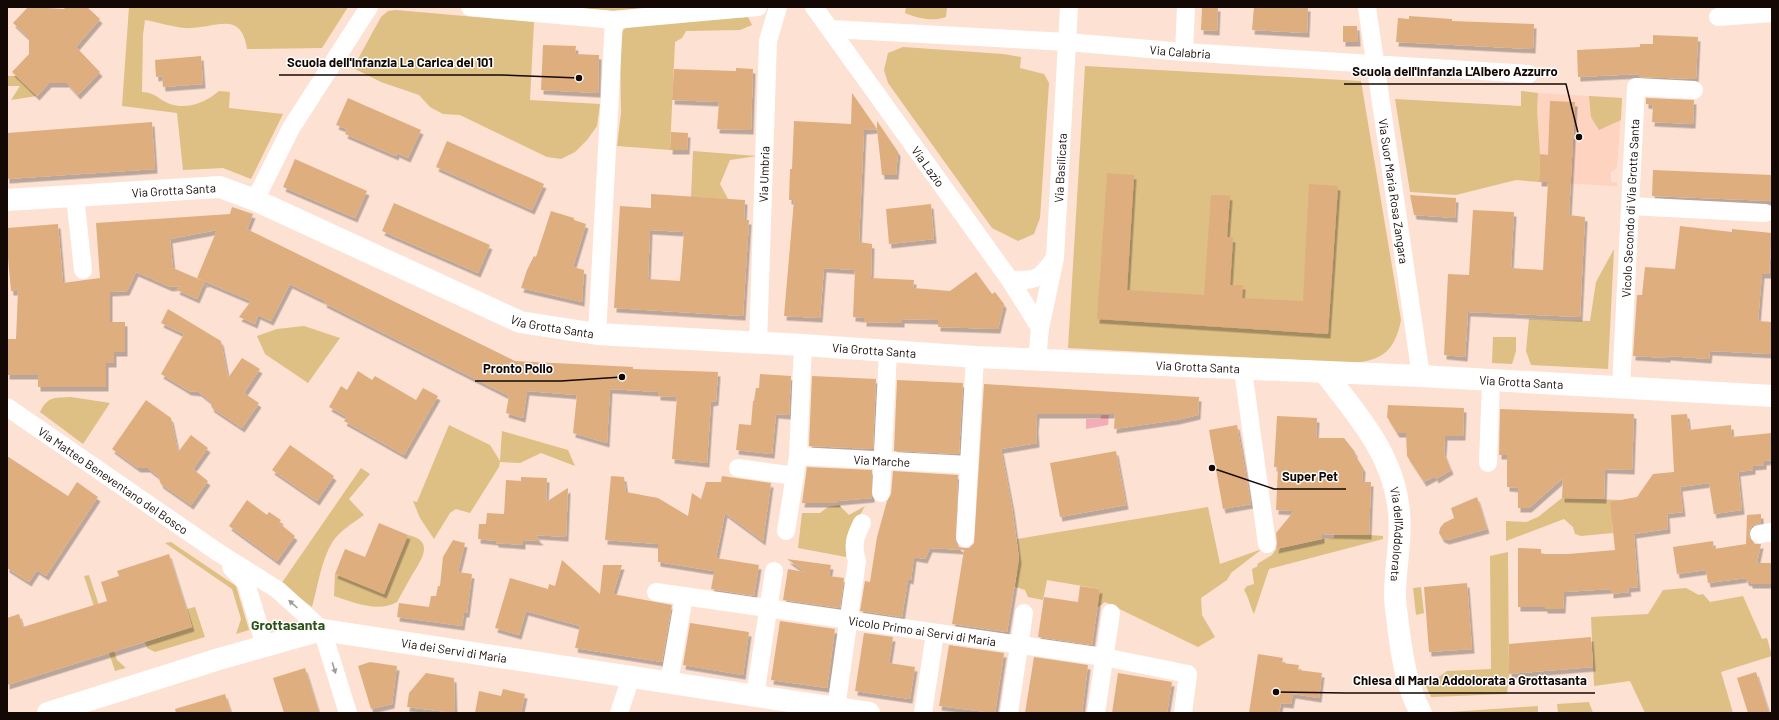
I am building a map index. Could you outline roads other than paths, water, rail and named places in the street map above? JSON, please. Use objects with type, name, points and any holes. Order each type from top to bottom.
[{"type":"street","points":[[255,200],[291,128],[369,7]]},
{"type":"street","points":[[470,7],[614,20],[758,7]]},
{"type":"street","name":"Via Umbria","points":[[758,343],[768,41],[778,7]]},
{"type":"street","name":"Via Lazio","points":[[814,7],[1010,280],[1040,328]]},
{"type":"street","name":"Via Basilicata","points":[[1037,360],[1040,328],[1054,258],[1069,7]]},
{"type":"street","points":[[1184,52],[1186,7]]},
{"type":"street","name":"Via Suor Maria Rosa Zangara","points":[[1367,7],[1421,376]]},
{"type":"street","points":[[1718,16],[1772,13]]},
{"type":"street","points":[[597,334],[614,20]]},
{"type":"street","name":"Via Calabria","points":[[831,29],[1067,42],[1184,52],[1529,74]]},
{"type":"street","name":"Vicolo Secondo di Via Grotta Santa","points":[[1621,387],[1636,87],[1694,90]]},
{"type":"street","name":"Via Grotta Santa","points":[[7,200],[220,187],[255,200],[520,322],[597,334],[803,345],[975,357],[1243,370],[1421,376],[1772,396]]},
{"type":"street","points":[[75,196],[83,270]]},
{"type":"street","points":[[1630,206],[1765,213]]},
{"type":"street","points":[[1010,280],[1031,280],[1044,274],[1054,258]]},
{"type":"street","points":[[786,531],[798,456],[803,345]]},
{"type":"street","points":[[881,493],[888,351]]},
{"type":"street","points":[[965,538],[975,357]]},
{"type":"street","points":[[1243,370],[1267,544]]},
{"type":"street","name":"Via dell'Addolorata","points":[[1325,373],[1367,428],[1389,466],[1398,504],[1400,538],[1395,596],[1403,664],[1416,705],[1421,713]]},
{"type":"street","points":[[1488,463],[1491,380]]},
{"type":"street","name":"Via Matteo Beneventano del Bosco","points":[[7,407],[219,553]]},
{"type":"street","name":"Via Marche","points":[[798,456],[969,465]]},
{"type":"street","points":[[738,468],[795,476]]},
{"type":"street","points":[[836,711],[858,561],[854,550],[857,534],[862,523]]},
{"type":"street","points":[[219,553],[278,590],[322,630],[348,713]]},
{"type":"street","points":[[219,553],[246,583],[265,646]]},
{"type":"street","points":[[755,696],[774,571]]},
{"type":"street","name":"Vicolo Primo ai Servi di Maria","points":[[656,592],[1104,657],[1188,674],[1183,713]]},
{"type":"street","points":[[669,683],[684,596]]},
{"type":"street","points":[[1009,713],[1024,613]]},
{"type":"street","points":[[1096,713],[1111,613]]},
{"type":"street","name":"Via dei Servi di Maria","points":[[48,713],[265,646],[322,630],[755,696],[836,711],[869,713]]},
{"type":"street","points":[[923,713],[935,633]]},
{"type":"street","points":[[620,713],[631,677]]},
{"type":"place","name":"Scuola dell'infanzia La Carica dei 101","points":[[579,78]]},
{"type":"place","name":"Scuola dell'infanzia L'Albero Azzurro","points":[[1579,137]]},
{"type":"place","name":"Pronto Pollo","points":[[622,377]]},
{"type":"place","name":"Super Pet","points":[[1212,468]]},
{"type":"place","name":"Chiesa di Maria Addolorata a Grottasanta","points":[[1276,692]]},
{"type":"district","name":"Grottasanta","points":[[288,624]]}]
